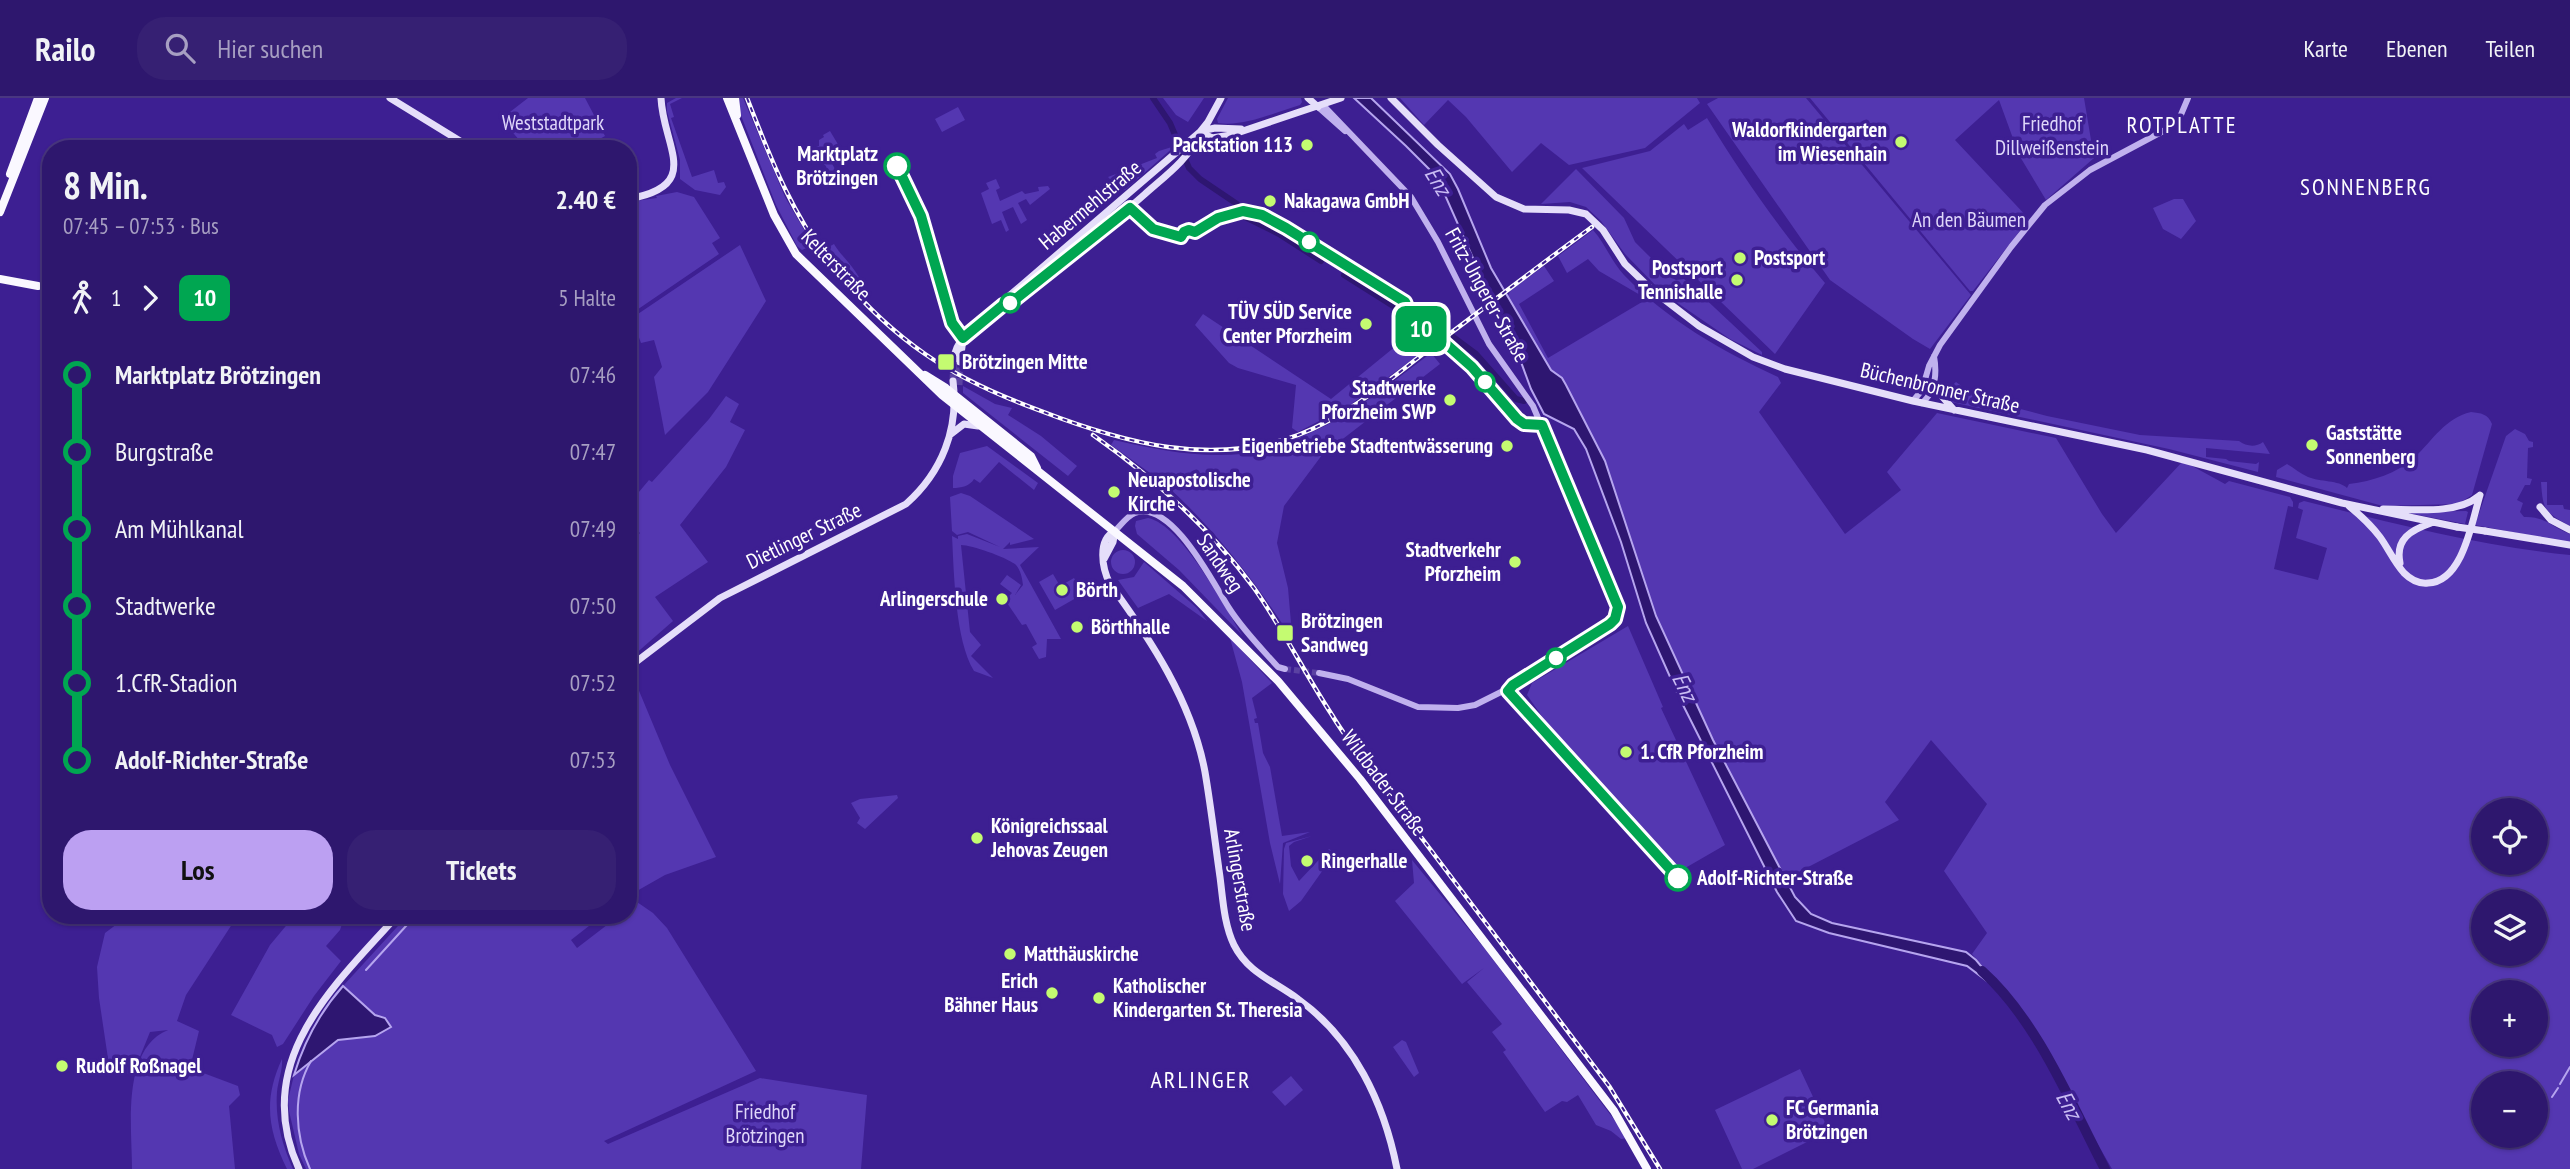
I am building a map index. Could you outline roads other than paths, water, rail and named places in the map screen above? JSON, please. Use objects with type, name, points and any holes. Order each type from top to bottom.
[{"type":"main road","points":[[0,212],[38,98]]},
{"type":"main road","points":[[0,221],[4,197],[45,98]]},
{"type":"main road","points":[[390,98],[457,140]]},
{"type":"main road","points":[[637,197],[656,192],[666,186],[674,167],[660,98]]},
{"type":"main road","name":"Kelterstraße","points":[[727,98],[774,215],[796,254],[922,373],[955,395]]},
{"type":"main road","name":"Kelterstraße","points":[[735,98],[737,122]]},
{"type":"main road","name":"Habermehlstraße","points":[[957,360],[956,347],[963,338],[1003,305],[1009,296],[1176,160],[1200,132],[1221,98]]},
{"type":"main road","name":"Fritz-Ungerer-Straße","points":[[1308,98],[1320,106]]},
{"type":"main road","name":"Fritz-Ungerer-Straße","points":[[1317,98],[1320,106]]},
{"type":"main road","name":"Büchenbronner Straße","points":[[1391,98],[1447,154],[1496,197],[1524,209],[1569,210],[1591,218],[1603,230],[1625,264],[1689,319],[1728,344],[1785,369],[1918,402],[2159,453],[2346,503],[2433,523],[2570,545]]},
{"type":"main road","points":[[1200,132],[1216,138],[1231,135],[1337,100]]},
{"type":"main road","points":[[0,279],[38,286]]},
{"type":"main road","name":"Kelterstraße","points":[[922,373],[930,385],[955,407]]},
{"type":"main road","points":[[955,395],[956,383]]},
{"type":"main road","points":[[1934,386],[1955,410]]},
{"type":"main road","name":"Dietlinger Straße","points":[[637,661],[720,598],[900,509],[925,486],[937,468],[950,434],[955,395]]},
{"type":"main road","name":"Wildbader Straße","points":[[955,395],[1031,456],[1038,470]]},
{"type":"main road","name":"Wildbader Straße","points":[[955,407],[1115,531],[1207,608],[1278,681],[1326,736],[1614,1111],[1647,1169]]},
{"type":"main road","points":[[950,434],[964,424],[978,426]]},
{"type":"main road","points":[[2346,503],[2378,534],[2402,570],[2414,580],[2428,583],[2448,575],[2459,560],[2480,495],[2471,503],[2456,508],[2371,509]]},
{"type":"main road","points":[[2540,507],[2551,520],[2570,530]]},
{"type":"main road","points":[[2402,570],[2399,555],[2404,538],[2414,530],[2433,523]]},
{"type":"main road","name":"Arlingerstraße","points":[[1115,531],[1113,542],[1103,559],[1105,572],[1110,584],[1157,652],[1198,744],[1208,788],[1226,920],[1233,943],[1245,962],[1257,974],[1306,1006],[1348,1050],[1366,1077],[1385,1119],[1397,1169]]},
{"type":"main road","points":[[299,1169],[285,1119],[285,1085],[291,1059],[308,1024],[329,994],[390,924]]},
{"type":"street","points":[[1918,402],[1934,356],[1964,311],[2045,205],[2098,165],[2168,129],[2180,117],[2188,98]]},
{"type":"street","name":"Fritz-Ungerer-Straße","points":[[1320,106],[1411,197],[1448,262],[1489,344],[1533,406],[1618,607],[1615,619],[1610,624],[1509,688],[1475,705],[1447,709],[1418,707],[1348,679],[1323,673]]},
{"type":"street","points":[[1918,402],[1930,395],[1934,386],[1934,356]]},
{"type":"street","name":"Sandweg","points":[[1115,531],[1131,515],[1140,512],[1153,514],[1170,524],[1201,562],[1244,629],[1278,667],[1285,668]]},
{"type":"water","points":[[1354,98],[1371,98],[1450,174],[1491,268],[1551,370],[1562,378],[1605,461],[1656,616],[1713,740],[1795,897],[1811,914],[1832,923],[1966,952],[1992,979],[1987,981],[1967,966],[1829,933],[1796,921],[1777,892],[1679,697],[1646,623],[1621,542],[1586,449],[1574,429],[1544,414],[1531,389],[1511,335],[1489,294],[1441,186],[1430,170]]},
{"type":"water","points":[[343,986],[375,1015],[385,1018],[391,1027],[375,1036],[338,1040],[294,1075],[314,1028]]},
{"type":"waterway","points":[[1153,98],[1170,123],[1189,168],[1200,179],[1237,204]]},
{"type":"waterway","points":[[1243,216],[1279,234],[1321,261]]},
{"type":"waterway","points":[[1344,275],[1401,311]]},
{"type":"waterway","points":[[1413,318],[1441,328],[1476,354],[1516,399],[1524,401]]},
{"type":"waterway","points":[[366,970],[408,924]]},
{"type":"waterway","name":"Enz","points":[[1982,971],[2020,1013],[2036,1038],[2105,1169]]},
{"type":"waterway","points":[[310,1169],[301,1143],[298,1101],[311,1061]]},
{"type":"waterway","points":[[2560,1084],[2570,1067]]},
{"type":"waterway","points":[[2552,1097],[2558,1088]]},
{"type":"tunnel","points":[[953,381],[954,359]]},
{"type":"tunnel","points":[[959,385],[960,362]]},
{"type":"tunnel","points":[[1285,669],[1319,673]]},
{"type":"railway","points":[[747,98],[775,167],[809,233],[823,254],[879,317],[925,354],[981,386],[1072,423],[1168,447],[1233,449],[1265,444],[1316,427],[1382,386],[1592,227]]},
{"type":"railway","points":[[1093,435],[1138,468],[1199,524],[1254,588],[1344,733],[1609,1086],[1660,1169]]},
{"type":"place","name":"Waldorfkindergarten im Wiesenhain","points":[[1901,142]]},
{"type":"place","name":"Packstation 113","points":[[1307,145]]},
{"type":"place","name":"Marktplatz Brötzingen","points":[[897,166]]},
{"type":"place","name":"Nakagawa GmbH","points":[[1270,201]]},
{"type":"place","name":"Postsport","points":[[1740,258]]},
{"type":"place","name":"Postsport Tennishalle","points":[[1737,280]]},
{"type":"place","name":"TÜV SÜD Service Center Pforzheim","points":[[1366,324]]},
{"type":"place","name":"Brötzingen Mitte","points":[[946,362]]},
{"type":"place","name":"Stadtwerke Pforzheim SWP","points":[[1450,400]]},
{"type":"place","name":"Gaststätte Sonnenberg","points":[[2312,445]]},
{"type":"place","name":"Eigenbetriebe Stadtentwässerung","points":[[1507,446]]},
{"type":"place","name":"Neuapostolische Kirche","points":[[1114,492]]},
{"type":"place","name":"Stadtverkehr Pforzheim","points":[[1515,562]]},
{"type":"place","name":"Börth","points":[[1062,590]]},
{"type":"place","name":"Arlingerschule","points":[[1002,599]]},
{"type":"place","name":"Börthhalle","points":[[1077,627]]},
{"type":"place","name":"Brötzingen Sandweg","points":[[1285,633]]},
{"type":"place","name":"1. CfR Pforzheim","points":[[1626,752]]},
{"type":"place","name":"Königreichssaal Jehovas Zeugen","points":[[977,838]]},
{"type":"place","name":"Ringerhalle","points":[[1307,861]]},
{"type":"place","name":"Adolf-Richter-Straße","points":[[1678,878]]},
{"type":"place","name":"Matthäuskirche","points":[[1010,954]]},
{"type":"place","name":"Erich Bähner Haus","points":[[1052,993]]},
{"type":"place","name":"Katholischer Kindergarten St. Theresia","points":[[1099,998]]},
{"type":"place","name":"Rudolf Roßnagel","points":[[62,1066]]},
{"type":"place","name":"FC Germania Brötzingen","points":[[1772,1120]]},
{"type":"district","name":"ROTPLATTE","points":[[2182,125]]},
{"type":"district","name":"SONNENBERG","points":[[2366,187]]},
{"type":"district","name":"ARLINGER","points":[[1201,1080]]},
{"type":"park label","name":"Weststadtpark","points":[[553,123]]},
{"type":"park label","name":"Friedhof Dillweißenstein","points":[[2052,136]]},
{"type":"park label","name":"An den Bäumen","points":[[1969,220]]},
{"type":"park label","name":"Friedhof Brötzingen","points":[[765,1124]]}]
